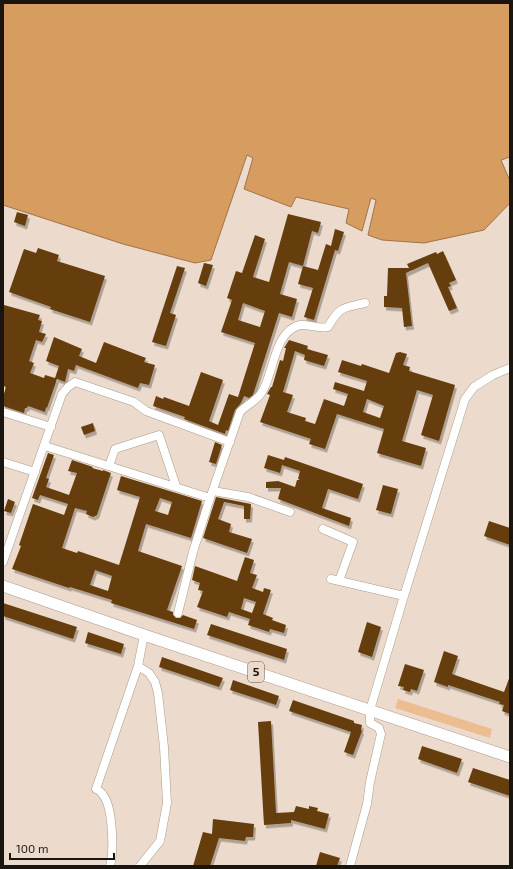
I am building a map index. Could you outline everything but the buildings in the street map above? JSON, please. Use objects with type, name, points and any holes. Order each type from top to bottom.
[{"type":"highway","name":"5","points":[[3,586],[510,757]]},
{"type":"street","points":[[178,613],[193,552],[240,412],[246,405],[253,403],[263,392],[281,340],[290,330],[301,325],[322,328],[328,327],[335,314],[342,308],[365,303]]},
{"type":"street","points":[[350,866],[367,804],[370,782],[382,734],[379,728],[370,723],[370,710],[465,399],[474,387],[493,375],[510,368]]},
{"type":"street","points":[[3,562],[62,394],[75,382],[134,402],[146,411],[230,442]]},
{"type":"street","points":[[3,412],[50,427]]},
{"type":"street","points":[[109,466],[116,449],[159,435],[176,486]]},
{"type":"street","points":[[45,446],[176,486],[212,494],[248,497],[290,512]]},
{"type":"street","points":[[3,462],[35,472]]},
{"type":"street","points":[[323,529],[353,542],[335,580],[404,596]]},
{"type":"street","points":[[110,866],[112,849],[110,812],[103,795],[96,789],[138,666],[144,634]]},
{"type":"street","points":[[138,666],[149,673],[155,682],[158,693],[164,747],[167,803],[160,841],[140,866]]},
{"type":"shaded area","points":[[3,3],[510,3],[510,157],[501,160],[510,181],[510,203],[484,230],[424,243],[382,240],[368,235],[376,200],[371,198],[362,231],[346,223],[349,209],[296,197],[291,207],[244,189],[253,158],[247,155],[211,260],[195,263],[123,244],[3,205]]},
{"type":"shaded area","points":[[398,699],[492,729],[490,738],[395,708]]}]
